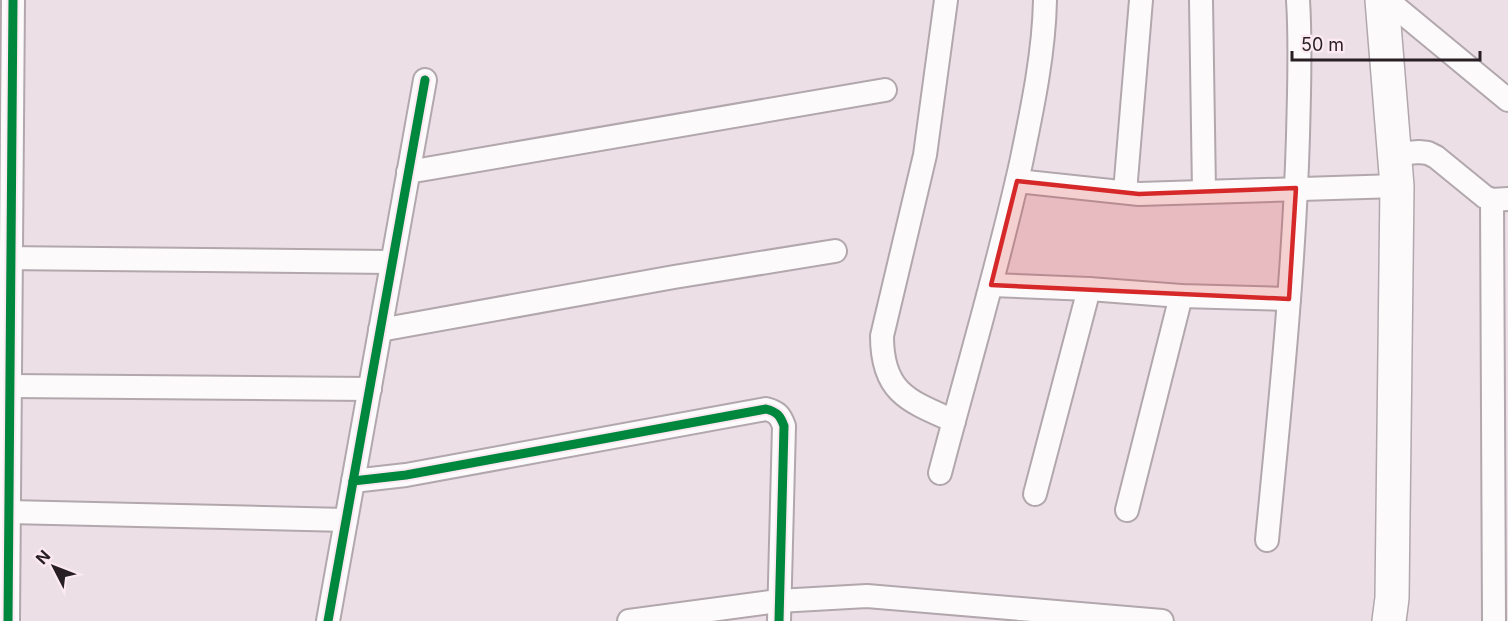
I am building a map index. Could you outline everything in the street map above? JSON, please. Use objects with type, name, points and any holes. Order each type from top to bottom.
[{"type":"main road","points":[[1384,0],[1397,186],[1392,598],[1389,621]]},
{"type":"street","points":[[8,621],[9,386],[5,258],[6,88],[13,0]]},
{"type":"street","points":[[946,0],[925,155],[882,336],[882,355],[887,372],[899,392],[915,404],[954,421]]},
{"type":"street","points":[[940,473],[1017,181],[1031,112],[1045,23],[1046,0]]},
{"type":"street","points":[[1125,192],[1142,0]]},
{"type":"street","points":[[1201,0],[1204,191]]},
{"type":"street","points":[[1267,540],[1296,189],[1300,30],[1298,0]]},
{"type":"street","points":[[1384,0],[1508,100]]},
{"type":"street","points":[[328,621],[425,80]]},
{"type":"street","points":[[408,172],[885,90]]},
{"type":"street","points":[[1395,154],[1428,153],[1479,193],[1500,200],[1501,468],[1494,621]]},
{"type":"street","points":[[1017,181],[1139,194],[1397,186]]},
{"type":"street","points":[[380,330],[674,277],[835,251]]},
{"type":"street","points":[[5,258],[392,262]]},
{"type":"street","points":[[991,285],[1181,296],[1288,299]]},
{"type":"street","points":[[1035,494],[1089,289]]},
{"type":"street","points":[[1127,510],[1181,296]]},
{"type":"street","points":[[9,386],[370,389]]},
{"type":"street","points":[[353,482],[406,475],[766,410],[777,412],[784,426],[778,611]]},
{"type":"street","points":[[9,512],[346,520]]},
{"type":"street","points":[[629,621],[778,611],[867,596],[1162,621]]},
{"type":"highlighted area","points":[[1017,181],[1139,194],[1296,188],[1289,299],[991,285]]},
{"type":"cycle path","points":[[8,621],[13,0]]},
{"type":"cycle path","points":[[328,621],[425,80]]},
{"type":"cycle path","points":[[353,481],[406,475],[770,410],[778,415],[784,426],[779,621]]}]
